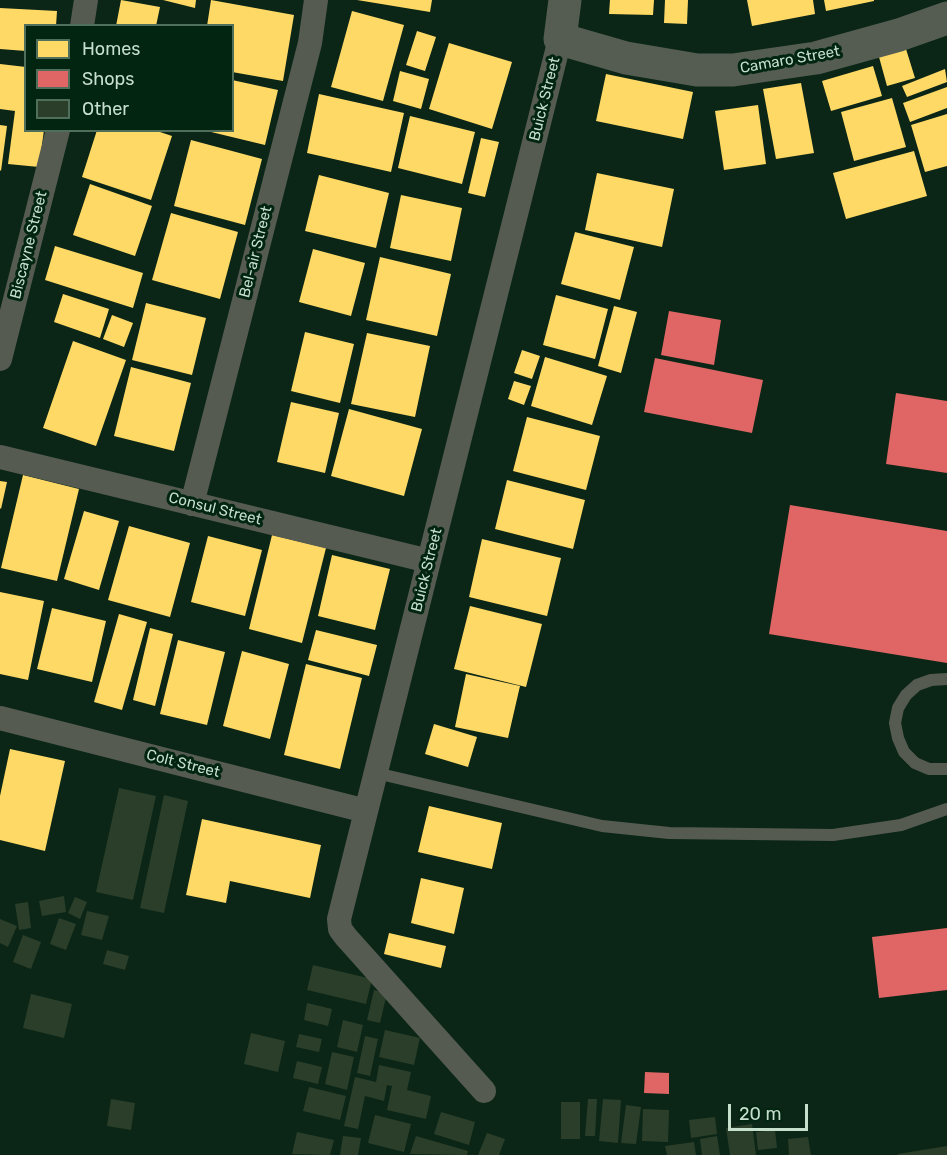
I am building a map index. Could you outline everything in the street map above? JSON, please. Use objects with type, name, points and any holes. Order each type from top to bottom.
[{"type":"street","points":[[82,24],[86,0]]},
{"type":"street","name":"Bel-air Street","points":[[192,504],[310,43],[316,0]]},
{"type":"street","name":"Buick Street","points":[[484,1091],[340,929],[339,919],[560,39],[565,0]]},
{"type":"street","name":"Camaro Street","points":[[560,39],[660,66],[734,70],[816,58],[899,35],[947,18]]},
{"type":"street","name":"Biscayne Street","points":[[0,359],[57,132]]},
{"type":"street","name":"Consul Street","points":[[0,457],[429,561]]},
{"type":"street","name":"Colt Street","points":[[0,718],[366,811]]},
{"type":"lane","points":[[947,679],[931,680],[917,685],[898,708],[895,723],[904,752],[915,763],[929,769],[947,769]]},
{"type":"lane","points":[[376,773],[602,826],[669,833],[833,835],[901,825],[947,809]]},
{"type":"building: Homes","points":[[121,0],[160,7],[156,24],[116,24]]},
{"type":"building: Homes","points":[[163,0],[196,0],[195,8]]},
{"type":"building: Homes","points":[[211,0],[294,15],[283,81],[234,72],[234,24],[207,24]]},
{"type":"building: Homes","points":[[357,0],[432,0],[430,12]]},
{"type":"building: Homes","points":[[610,0],[654,0],[653,15],[609,14]]},
{"type":"building: Homes","points":[[665,0],[688,0],[687,24],[664,23]]},
{"type":"building: Homes","points":[[747,0],[813,0],[815,14],[752,26]]},
{"type":"building: Homes","points":[[824,0],[874,0],[874,1],[826,11]]},
{"type":"building: Homes","points":[[0,8],[57,11],[56,24],[24,24],[24,51],[0,49]]},
{"type":"building: Homes","points":[[352,11],[404,25],[383,101],[331,87]]},
{"type":"building: Homes","points":[[417,31],[436,37],[425,71],[406,65]]},
{"type":"building: Homes","points":[[449,43],[512,62],[492,129],[429,109]]},
{"type":"building: Homes","points":[[906,49],[915,78],[887,86],[879,57]]},
{"type":"building: Homes","points":[[0,64],[24,67],[24,132],[44,132],[39,167],[8,164],[15,111],[0,109]]},
{"type":"building: Homes","points":[[873,66],[882,96],[831,111],[822,81]]},
{"type":"building: Homes","points":[[945,69],[947,82],[907,97],[902,86]]},
{"type":"building: Homes","points":[[400,71],[429,79],[421,109],[393,101]]},
{"type":"building: Homes","points":[[606,74],[693,92],[683,139],[596,121]]},
{"type":"building: Homes","points":[[234,80],[278,90],[265,145],[211,132],[234,132]]},
{"type":"building: Homes","points":[[801,83],[814,153],[776,159],[763,89]]},
{"type":"building: Homes","points":[[947,87],[947,108],[910,122],[903,103]]},
{"type":"building: Homes","points":[[319,94],[404,113],[391,172],[307,153]]},
{"type":"building: Homes","points":[[892,98],[906,147],[854,161],[841,112]]},
{"type":"building: Homes","points":[[758,105],[766,164],[724,170],[715,111]]},
{"type":"building: Homes","points":[[947,114],[947,166],[925,172],[911,125]]},
{"type":"building: Homes","points":[[410,116],[475,132],[462,184],[398,168]]},
{"type":"building: Homes","points":[[0,125],[7,126],[1,171],[0,170]]},
{"type":"building: Homes","points":[[96,132],[160,132],[172,136],[151,200],[82,177]]},
{"type":"building: Homes","points":[[481,138],[499,142],[485,197],[468,193]]},
{"type":"building: Homes","points":[[191,140],[262,159],[245,225],[174,206]]},
{"type":"building: Homes","points":[[914,151],[927,196],[846,219],[833,173]]},
{"type":"building: Homes","points":[[597,173],[674,189],[662,247],[585,230]]},
{"type":"building: Homes","points":[[319,175],[389,193],[376,248],[305,231]]},
{"type":"building: Homes","points":[[90,184],[152,206],[135,256],[73,235]]},
{"type":"building: Homes","points":[[401,195],[462,208],[451,261],[390,248]]},
{"type":"building: Homes","points":[[171,213],[238,232],[220,299],[152,280]]},
{"type":"building: Homes","points":[[575,232],[634,247],[620,300],[561,284]]},
{"type":"building: Homes","points":[[55,246],[143,273],[133,308],[45,280]]},
{"type":"building: Homes","points":[[313,249],[365,263],[351,316],[299,302]]},
{"type":"building: Homes","points":[[380,257],[451,274],[437,336],[366,320]]},
{"type":"building: Homes","points":[[63,294],[109,309],[100,338],[54,322]]},
{"type":"building: Homes","points":[[556,295],[608,309],[595,359],[543,345]]},
{"type":"building: Homes","points":[[146,303],[206,318],[192,375],[132,360]]},
{"type":"building: Homes","points":[[614,306],[637,312],[621,373],[598,366]]},
{"type":"building: Homes","points":[[112,315],[133,323],[124,347],[103,339]]},
{"type":"building: Homes","points":[[305,332],[354,344],[340,403],[291,391]]},
{"type":"building: Homes","points":[[367,333],[430,346],[415,417],[351,404]]},
{"type":"building: Homes","points":[[73,341],[126,360],[96,446],[43,428]]},
{"type":"building: Homes","points":[[522,350],[540,356],[532,379],[514,373]]},
{"type":"building: Homes","points":[[545,357],[607,376],[592,425],[531,406]]},
{"type":"building: Homes","points":[[131,367],[191,383],[174,451],[114,436]]},
{"type":"building: Homes","points":[[514,381],[531,386],[524,405],[508,399]]},
{"type":"building: Homes","points":[[291,402],[339,413],[325,473],[277,462]]},
{"type":"building: Homes","points":[[349,409],[422,429],[404,496],[331,476]]},
{"type":"building: Homes","points":[[527,417],[600,436],[586,490],[513,471]]},
{"type":"building: Homes","points":[[23,475],[79,489],[57,581],[1,568]]},
{"type":"building: Homes","points":[[507,480],[585,500],[573,549],[495,529]]},
{"type":"building: Homes","points":[[0,481],[7,482],[1,509],[0,508]]},
{"type":"building: Homes","points":[[84,511],[119,521],[99,590],[64,579]]},
{"type":"building: Homes","points":[[129,526],[190,543],[170,617],[108,600]]},
{"type":"building: Homes","points":[[272,535],[326,548],[302,643],[249,629]]},
{"type":"building: Homes","points":[[208,536],[262,550],[245,616],[191,602]]},
{"type":"building: Homes","points":[[482,539],[561,558],[547,616],[469,597]]},
{"type":"building: Homes","points":[[332,555],[390,569],[375,630],[318,616]]},
{"type":"building: Homes","points":[[0,592],[44,601],[28,680],[0,674]]},
{"type":"building: Homes","points":[[470,606],[542,624],[526,687],[454,669]]},
{"type":"building: Homes","points":[[52,608],[106,621],[92,682],[37,669]]},
{"type":"building: Homes","points":[[119,614],[147,622],[122,710],[94,702]]},
{"type":"building: Homes","points":[[150,628],[173,634],[155,706],[133,700]]},
{"type":"building: Homes","points":[[316,630],[377,645],[369,676],[308,660]]},
{"type":"building: Homes","points":[[178,640],[225,652],[207,725],[160,714]]},
{"type":"building: Homes","points":[[242,651],[289,664],[270,739],[223,726]]},
{"type":"building: Homes","points":[[306,664],[362,678],[340,769],[284,755]]},
{"type":"building: Homes","points":[[466,674],[520,686],[508,738],[455,727]]},
{"type":"building: Homes","points":[[434,724],[477,737],[468,767],[425,754]]},
{"type":"building: Homes","points":[[10,749],[65,761],[45,851],[0,840],[0,796]]},
{"type":"building: Homes","points":[[429,806],[502,823],[492,869],[418,852]]},
{"type":"building: Homes","points":[[202,819],[321,845],[310,898],[230,881],[226,903],[186,895]]},
{"type":"building: Homes","points":[[421,878],[464,888],[454,934],[411,923]]},
{"type":"building: Homes","points":[[389,933],[446,946],[441,968],[384,954]]},
{"type":"building: Shops","points":[[669,311],[721,320],[714,365],[661,355]]},
{"type":"building: Shops","points":[[655,358],[763,380],[752,433],[644,412]]},
{"type":"building: Shops","points":[[896,393],[947,401],[947,473],[886,464]]},
{"type":"building: Shops","points":[[790,505],[947,531],[947,663],[769,634]]},
{"type":"building: Shops","points":[[947,928],[947,990],[879,998],[872,937]]},
{"type":"building: Shops","points":[[645,1072],[669,1073],[669,1094],[644,1093]]},
{"type":"building: Other","points":[[119,788],[156,796],[133,900],[96,892]]},
{"type":"building: Other","points":[[164,795],[188,801],[164,913],[140,908]]},
{"type":"building: Other","points":[[64,896],[66,912],[42,916],[39,901]]},
{"type":"building: Other","points":[[75,897],[87,902],[80,919],[68,913]]},
{"type":"building: Other","points":[[28,902],[31,928],[19,930],[15,904]]},
{"type":"building: Other","points":[[87,911],[109,916],[102,940],[81,935]]},
{"type":"building: Other","points":[[59,918],[76,924],[66,950],[50,944]]},
{"type":"building: Other","points":[[0,919],[17,926],[8,947],[0,943]]},
{"type":"building: Other","points":[[23,935],[41,942],[31,969],[13,962]]},
{"type":"building: Other","points":[[107,950],[129,956],[125,970],[103,964]]},
{"type":"building: Other","points":[[313,965],[372,979],[366,1004],[307,990]]},
{"type":"building: Other","points":[[374,990],[387,993],[380,1023],[367,1020]]},
{"type":"building: Other","points":[[31,994],[72,1004],[64,1038],[23,1028]]},
{"type":"building: Other","points":[[307,1003],[332,1009],[328,1026],[304,1020]]},
{"type":"building: Other","points":[[343,1020],[363,1025],[357,1052],[337,1047]]},
{"type":"building: Other","points":[[385,1030],[420,1038],[414,1065],[379,1057]]},
{"type":"building: Other","points":[[251,1033],[285,1041],[278,1072],[244,1064]]},
{"type":"building: Other","points":[[299,1034],[322,1039],[319,1052],[296,1047]]},
{"type":"building: Other","points":[[365,1036],[378,1039],[370,1076],[357,1073]]},
{"type":"building: Other","points":[[332,1052],[354,1057],[347,1090],[325,1084]]},
{"type":"building: Other","points":[[297,1061],[322,1067],[318,1084],[293,1078]]},
{"type":"building: Other","points":[[379,1065],[411,1072],[407,1090],[431,1096],[426,1119],[387,1110],[392,1086],[387,1085],[384,1101],[365,1096],[358,1129],[344,1126],[355,1077],[376,1082]]},
{"type":"building: Other","points":[[309,1087],[346,1096],[340,1120],[303,1111]]},
{"type":"building: Other","points":[[111,1099],[135,1103],[131,1130],[107,1126]]},
{"type":"building: Other","points":[[588,1099],[597,1099],[595,1136],[585,1136]]},
{"type":"building: Other","points":[[603,1099],[621,1100],[618,1143],[599,1141]]},
{"type":"building: Other","points":[[561,1102],[580,1102],[580,1139],[561,1139]]},
{"type":"building: Other","points":[[626,1105],[641,1107],[636,1144],[621,1143]]},
{"type":"building: Other","points":[[643,1109],[669,1110],[668,1142],[642,1141]]},
{"type":"building: Other","points":[[441,1112],[475,1122],[469,1145],[434,1134]]},
{"type":"building: Other","points":[[375,1115],[411,1124],[404,1152],[368,1143]]},
{"type":"building: Other","points":[[715,1117],[717,1134],[691,1138],[689,1120]]},
{"type":"building: Other","points":[[752,1124],[756,1155],[730,1155],[726,1128]]},
{"type":"building: Other","points":[[775,1130],[777,1148],[758,1150],[756,1132]]},
{"type":"building: Other","points":[[297,1132],[334,1140],[330,1155],[292,1154]]},
{"type":"building: Other","points":[[487,1133],[505,1139],[499,1155],[478,1155]]},
{"type":"building: Other","points":[[343,1136],[361,1138],[358,1155],[340,1155]]},
{"type":"building: Other","points":[[416,1136],[468,1151],[467,1155],[410,1154]]},
{"type":"building: Other","points":[[717,1136],[720,1155],[702,1155],[700,1139]]},
{"type":"building: Other","points":[[808,1137],[811,1155],[789,1155],[788,1139]]},
{"type":"building: Other","points":[[694,1142],[696,1155],[667,1155],[665,1146]]},
{"type":"building: Other","points":[[947,1146],[947,1155],[898,1155],[898,1154]]}]
